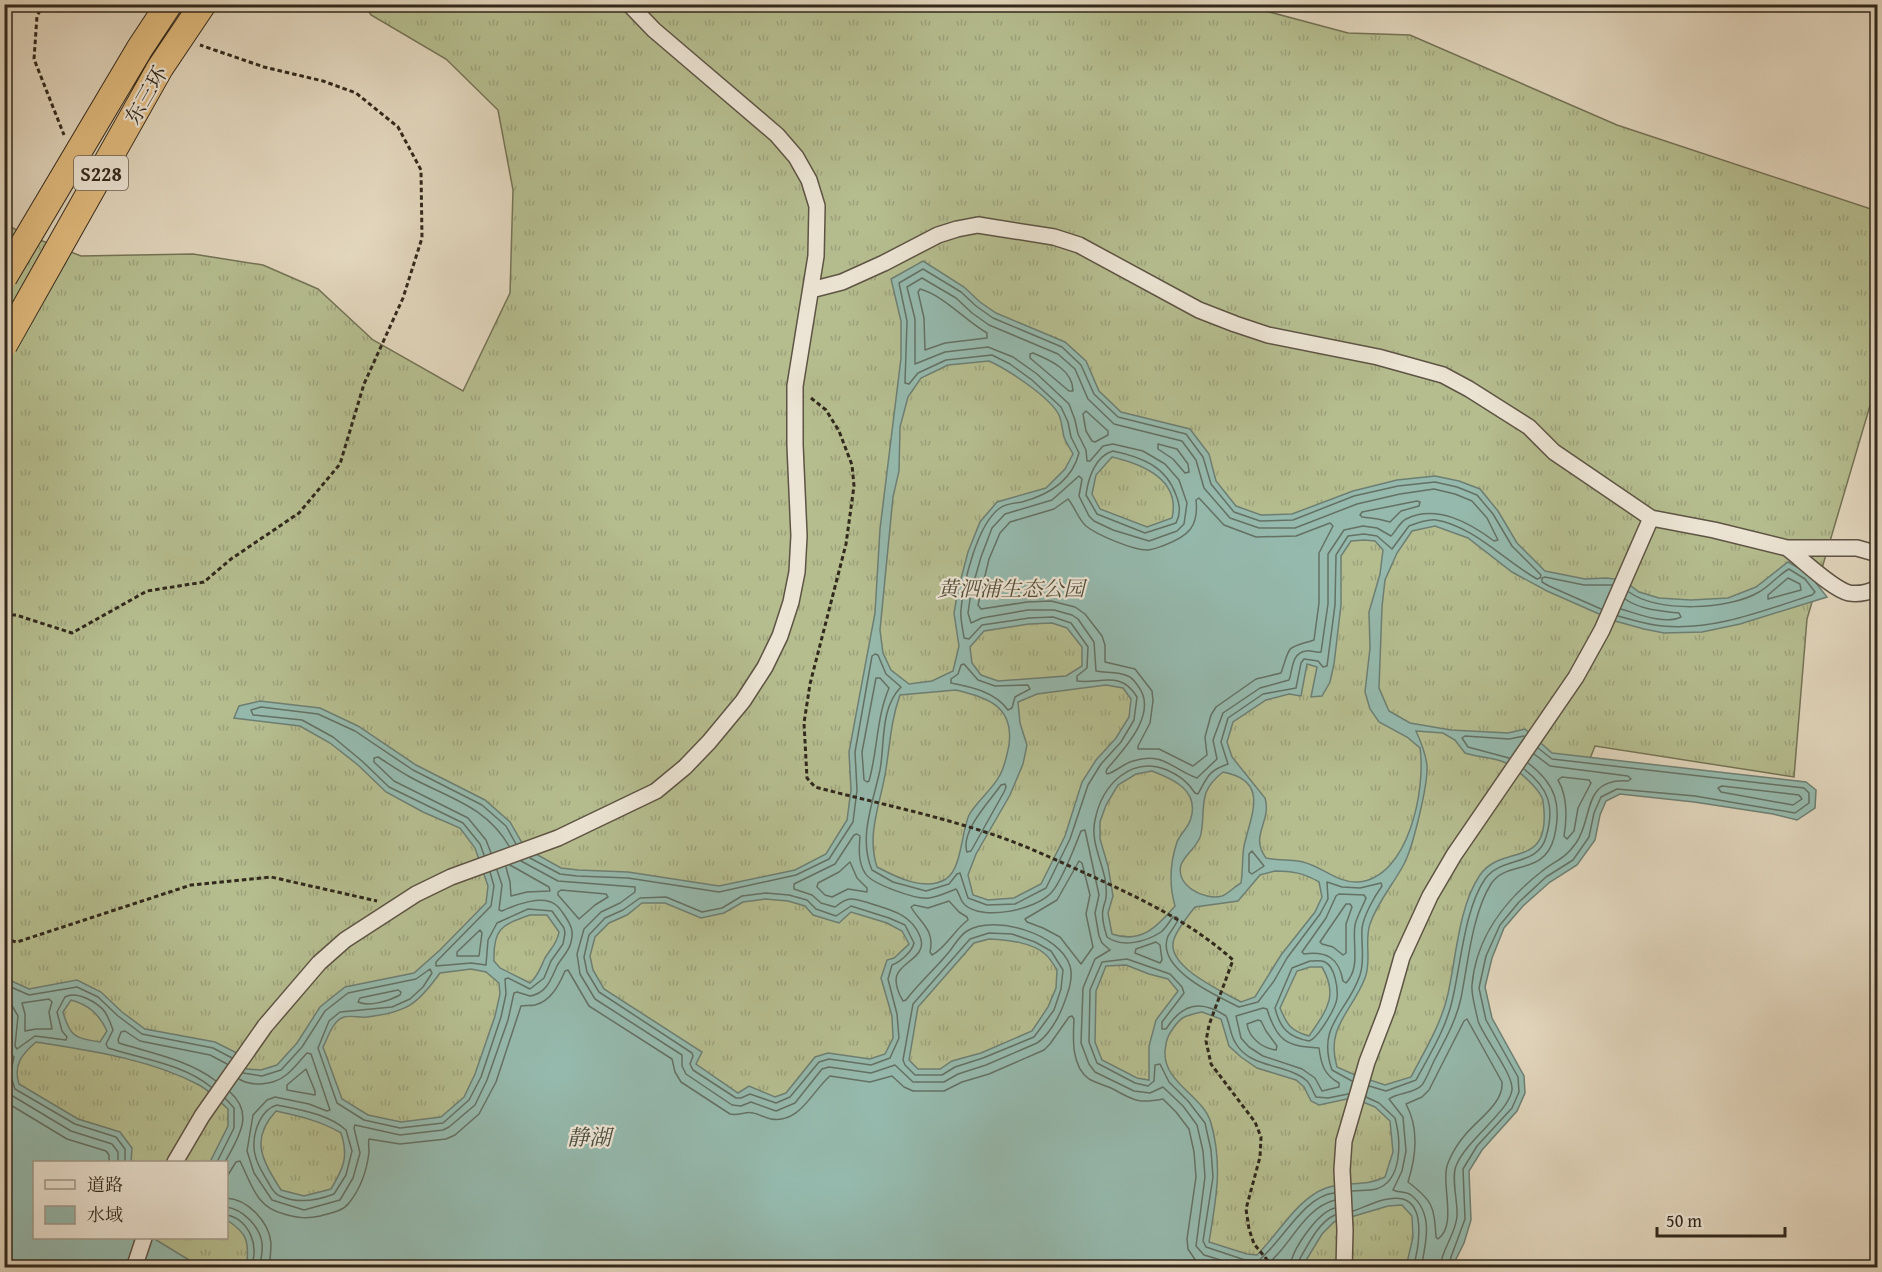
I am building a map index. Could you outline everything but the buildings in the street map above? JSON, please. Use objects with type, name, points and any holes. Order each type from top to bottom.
[{"type":"highway","name":"东三环","points":[[4,277],[140,48],[169,4]]},
{"type":"highway","name":"东三环","points":[[4,345],[160,68],[203,4]]},
{"type":"street","points":[[176,1161],[223,1084],[288,996],[345,939],[397,906],[451,877],[558,838],[656,791],[685,767],[743,701],[765,667],[780,636],[791,602],[797,572],[799,536],[795,386],[816,256],[817,206],[809,180],[796,157],[777,135],[654,30],[629,4]]},
{"type":"street","points":[[811,290],[842,282],[938,235],[957,229],[978,225],[1054,237],[1097,253],[1199,310],[1235,324],[1268,335],[1378,357],[1443,375],[1530,428],[1562,458],[1651,518],[1714,530],[1786,548],[1857,548],[1878,554]]},
{"type":"street","points":[[1344,1268],[1342,1170],[1344,1141],[1367,1062],[1387,1010],[1402,957],[1430,896],[1454,855],[1576,677],[1602,630],[1651,518]]},
{"type":"street","points":[[1786,548],[1838,588],[1850,593],[1867,592],[1878,588]]},
{"type":"street","points":[[134,1268],[144,1239]]},
{"type":"path","points":[[44,4],[37,16],[34,59],[67,144]]},
{"type":"path","points":[[4,615],[16,615],[72,633],[147,591],[204,582],[231,559],[299,513],[340,464],[364,384],[403,298],[422,238],[421,170],[398,127],[356,93],[324,81],[264,67],[191,41]]},
{"type":"path","points":[[795,386],[826,410],[839,431],[852,465],[854,486],[846,544],[810,684],[804,723],[807,778],[814,787],[967,826],[1032,850],[1149,902],[1221,949],[1233,960],[1209,1025],[1206,1041],[1211,1064],[1255,1122],[1261,1137],[1260,1157],[1246,1209],[1254,1244],[1274,1268]]},
{"type":"path","points":[[4,939],[17,942],[191,885],[271,877],[397,906]]},
{"type":"green space","name":"黄泗浦生态公园","points":[[365,5],[1257,5],[1262,10],[1348,33],[1410,35],[1617,125],[1877,211],[1877,382],[1807,619],[1794,777],[1595,746],[1574,799],[1478,932],[1436,1267],[5,1267],[4,223],[22,233],[81,256],[193,254],[263,265],[318,289],[373,340],[463,391],[510,293],[513,190],[498,110],[446,59],[371,15]]},
{"type":"water","name":"静湖","points":[[923,261],[964,287],[996,313],[1065,342],[1086,361],[1099,391],[1121,412],[1190,429],[1209,454],[1216,481],[1236,506],[1261,515],[1292,514],[1353,491],[1397,480],[1435,476],[1459,481],[1480,489],[1498,511],[1517,543],[1545,571],[1585,579],[1623,580],[1639,592],[1659,598],[1691,600],[1728,598],[1756,587],[1788,562],[1809,574],[1827,597],[1740,624],[1702,632],[1664,633],[1615,621],[1547,591],[1512,572],[1468,538],[1435,526],[1412,531],[1397,553],[1385,580],[1379,688],[1389,711],[1410,723],[1451,730],[1508,733],[1525,729],[1552,753],[1806,782],[1816,790],[1815,808],[1797,820],[1694,802],[1620,794],[1606,801],[1600,815],[1595,840],[1577,865],[1550,882],[1523,906],[1504,928],[1492,958],[1485,987],[1492,1018],[1524,1076],[1525,1093],[1517,1111],[1482,1150],[1469,1171],[1471,1220],[1464,1243],[1452,1267],[1406,1267],[1413,1237],[1412,1216],[1402,1205],[1388,1206],[1334,1222],[1322,1234],[1302,1267],[235,1267],[247,1263],[247,1242],[242,1233],[228,1221],[228,1161],[210,1161],[228,1126],[228,1109],[199,1085],[161,1069],[120,1057],[36,1042],[20,1060],[17,1071],[19,1084],[78,1119],[120,1132],[132,1148],[131,1161],[33,1161],[33,1239],[155,1239],[194,1263],[218,1267],[5,1268],[4,1056],[9,1047],[12,1016],[5,1005],[5,978],[29,989],[77,980],[101,992],[145,1029],[215,1042],[237,1053],[247,1069],[261,1070],[277,1065],[297,1043],[320,1007],[345,987],[414,973],[486,903],[488,886],[475,848],[460,828],[386,792],[358,765],[330,743],[300,726],[234,718],[239,706],[260,701],[320,708],[358,726],[416,765],[485,800],[510,822],[525,848],[561,868],[628,872],[719,886],[795,870],[826,854],[847,820],[851,790],[849,752],[875,613],[880,529],[901,358],[901,321],[891,279]],"holes":[[[989,361],[1027,384],[1047,400],[1059,415],[1065,439],[1073,454],[1065,469],[1046,488],[997,502],[980,522],[968,552],[958,590],[954,613],[959,646],[953,671],[932,681],[909,684],[891,670],[883,653],[880,630],[893,497],[899,471],[900,427],[908,397],[921,378],[948,365]],[[1112,457],[1147,469],[1165,483],[1171,493],[1172,518],[1147,527],[1100,509],[1092,494],[1096,475]],[[1351,541],[1375,541],[1383,550],[1380,574],[1369,612],[1370,648],[1365,692],[1370,709],[1379,722],[1407,737],[1420,748],[1421,765],[1416,807],[1402,848],[1390,865],[1376,877],[1358,882],[1343,880],[1303,862],[1266,858],[1261,850],[1260,842],[1266,814],[1265,798],[1232,757],[1227,742],[1233,722],[1266,700],[1289,694],[1301,696],[1307,664],[1317,667],[1311,697],[1322,696],[1330,682],[1334,664],[1341,605],[1341,556]],[[1052,623],[1067,628],[1082,647],[1082,666],[1066,676],[998,681],[981,675],[972,663],[970,647],[984,631]],[[1106,685],[1123,688],[1131,699],[1129,717],[1082,782],[1065,836],[1041,884],[1014,898],[988,900],[973,895],[968,875],[976,854],[1010,795],[1023,764],[1027,745],[1020,723],[1018,702],[1037,694]],[[956,690],[988,701],[1003,713],[1007,721],[1009,745],[1002,772],[969,815],[955,867],[946,879],[938,883],[920,884],[893,875],[877,867],[874,854],[874,830],[891,732],[900,695]],[[1416,731],[1443,733],[1455,740],[1465,753],[1501,761],[1512,767],[1532,784],[1541,796],[1544,823],[1541,838],[1534,847],[1490,865],[1480,875],[1462,918],[1447,998],[1436,1029],[1411,1077],[1385,1085],[1337,1067],[1334,1041],[1337,1030],[1365,978],[1370,924],[1404,864],[1412,844],[1427,775],[1424,753]],[[1152,771],[1176,782],[1188,793],[1191,800],[1191,818],[1177,842],[1173,858],[1171,882],[1175,906],[1155,927],[1132,937],[1112,934],[1108,913],[1113,896],[1100,839],[1100,822],[1106,805],[1118,785],[1136,774]],[[1223,772],[1238,776],[1247,783],[1254,800],[1244,846],[1241,883],[1227,894],[1215,897],[1192,890],[1182,879],[1180,872],[1183,861],[1200,838],[1209,786]],[[1275,871],[1298,873],[1314,879],[1319,882],[1322,897],[1315,912],[1281,955],[1255,997],[1241,1002],[1186,968],[1173,949],[1174,939],[1195,907],[1238,901],[1260,875]],[[765,899],[788,901],[805,906],[813,915],[839,923],[851,912],[887,923],[902,931],[909,944],[894,958],[887,960],[881,978],[892,1016],[893,1038],[885,1054],[870,1059],[828,1053],[815,1057],[786,1093],[775,1097],[749,1086],[738,1093],[696,1064],[702,1052],[604,989],[593,970],[590,956],[595,937],[609,923],[627,915],[642,903],[665,903],[701,918],[724,913],[743,902]],[[530,915],[547,915],[559,932],[555,943],[530,983],[500,968],[494,961],[497,935],[512,922]],[[989,939],[1019,942],[1033,947],[1047,956],[1057,970],[1056,988],[1048,1007],[1032,1031],[981,1053],[952,1061],[940,1069],[918,1069],[909,1060],[918,1007],[974,943]],[[1126,965],[1168,979],[1178,991],[1156,1020],[1149,1046],[1149,1080],[1137,1078],[1102,1060],[1095,1042],[1096,991],[1106,966]],[[1310,967],[1322,967],[1330,986],[1330,995],[1321,1019],[1309,1036],[1294,1029],[1280,1008],[1297,971]],[[471,969],[486,972],[499,983],[500,994],[495,1016],[475,1074],[464,1097],[441,1117],[401,1122],[368,1115],[342,1099],[323,1047],[333,1026],[340,1019],[347,1016],[367,1017],[392,1013],[410,1005],[425,993],[440,973]],[[71,1000],[93,1011],[107,1031],[100,1042],[79,1037],[68,1027],[63,1012]],[[1202,1012],[1221,1019],[1229,1046],[1241,1057],[1257,1068],[1296,1080],[1304,1087],[1311,1101],[1319,1105],[1347,1099],[1375,1107],[1390,1121],[1393,1152],[1385,1177],[1371,1182],[1333,1186],[1316,1193],[1297,1208],[1257,1255],[1209,1242],[1216,1197],[1215,1139],[1207,1113],[1170,1072],[1165,1051],[1168,1037],[1177,1024],[1190,1015]],[[276,1111],[326,1125],[341,1133],[344,1163],[331,1189],[304,1196],[281,1190],[264,1160],[261,1141],[263,1132]]]}]
